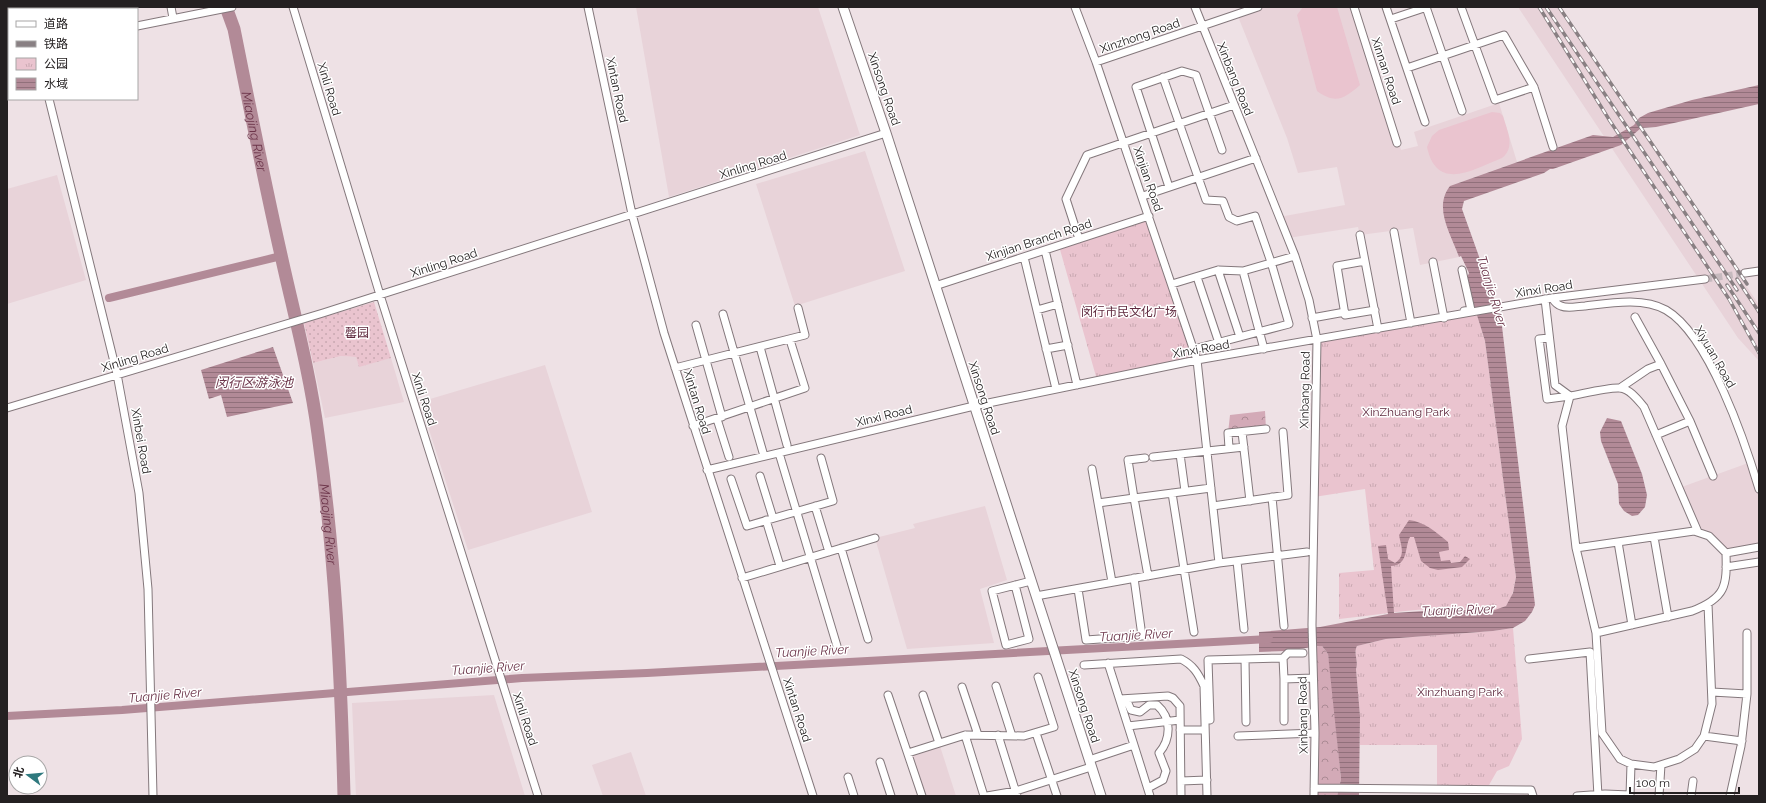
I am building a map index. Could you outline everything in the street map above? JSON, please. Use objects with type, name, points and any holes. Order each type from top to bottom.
[{"type":"main road","name":"Xinsong Road","points":[[843,7],[886,133],[1101,796]]},
{"type":"street","points":[[171,7],[173,18]]},
{"type":"street","points":[[138,26],[232,7]]},
{"type":"street","name":"Xinli Road","points":[[293,7],[380,295],[538,796]]},
{"type":"street","name":"Xintan Road","points":[[588,7],[632,214],[675,368],[813,796]]},
{"type":"street","name":"Xinjian Road","points":[[1075,7],[1124,143],[1197,360],[1219,563]]},
{"type":"street","name":"Xinbang Road","points":[[1195,7],[1294,256],[1309,300],[1317,340],[1312,625],[1315,733],[1314,796]]},
{"type":"street","name":"Xinzhong Road","points":[[1096,62],[1258,7]]},
{"type":"street","name":"Xinnan Road","points":[[1354,7],[1397,143]]},
{"type":"street","points":[[1386,7],[1425,122]]},
{"type":"street","points":[[1390,19],[1426,7],[1462,111]]},
{"type":"street","points":[[1461,7],[1495,100],[1534,87]]},
{"type":"street","points":[[1407,68],[1504,35],[1534,87],[1554,147]]},
{"type":"street","points":[[1169,187],[1136,87],[1182,71],[1196,74],[1222,150]]},
{"type":"street","points":[[1164,77],[1206,200],[1223,201],[1229,217],[1237,221],[1255,216],[1271,262],[1289,324],[1194,349]]},
{"type":"street","name":"Xinbei Road","points":[[50,100],[118,374],[143,522],[148,589],[150,729],[153,796]]},
{"type":"street","points":[[1079,239],[1066,199],[1088,155],[1234,105]]},
{"type":"street","name":"Xinling Road","points":[[7,408],[323,313],[632,214],[770,172],[886,133]]},
{"type":"street","points":[[1142,196],[1256,158]]},
{"type":"street","name":"Xinjian Branch Road","points":[[935,286],[1149,216]]},
{"type":"street","points":[[1394,232],[1411,323]]},
{"type":"street","points":[[1360,235],[1378,329]]},
{"type":"street","points":[[1045,250],[1077,384]]},
{"type":"street","points":[[1172,284],[1218,270],[1243,271],[1294,256]]},
{"type":"street","points":[[1024,257],[1056,389]]},
{"type":"street","points":[[1365,261],[1337,266],[1345,315],[1375,310]]},
{"type":"street","points":[[1432,262],[1444,318]]},
{"type":"street","points":[[1218,270],[1240,337]]},
{"type":"street","points":[[1455,316],[1459,312],[1471,310],[1462,270]]},
{"type":"street","points":[[1243,271],[1264,349]]},
{"type":"street","points":[[1745,273],[1759,271]]},
{"type":"street","points":[[1197,277],[1219,343]]},
{"type":"street","name":"Xinxi Road","points":[[707,470],[974,406],[1197,360],[1549,299],[1705,279]]},
{"type":"street","points":[[1549,299],[1549,338],[1555,386],[1570,396]]},
{"type":"street","name":"Xiyuan Road","points":[[1549,299],[1566,307],[1621,303],[1654,305],[1668,311],[1677,319],[1693,339],[1714,372],[1736,419],[1759,489]]},
{"type":"street","points":[[1037,310],[1058,304]]},
{"type":"street","points":[[675,368],[805,335],[798,308]]},
{"type":"street","points":[[1312,318],[1345,312]]},
{"type":"street","points":[[723,314],[764,456]]},
{"type":"street","points":[[1635,317],[1690,421],[1713,476]]},
{"type":"street","points":[[696,325],[706,360],[729,457]]},
{"type":"street","points":[[1549,338],[1539,339],[1547,399],[1620,388],[1648,370],[1661,364]]},
{"type":"street","points":[[693,426],[806,388],[790,340]]},
{"type":"street","points":[[1046,349],[1068,344]]},
{"type":"street","points":[[760,347],[787,445]]},
{"type":"street","points":[[1620,388],[1638,400],[1644,407],[1698,532]]},
{"type":"street","points":[[1570,396],[1562,426],[1576,548],[1596,633],[1602,733],[1620,759],[1631,764],[1654,767],[1689,753],[1695,749],[1704,736],[1712,704],[1708,604]]},
{"type":"street","points":[[1656,435],[1690,421]]},
{"type":"street","points":[[1229,448],[1228,433],[1266,429]]},
{"type":"street","points":[[1242,432],[1250,501]]},
{"type":"street","points":[[1213,506],[1288,495],[1282,432]]},
{"type":"street","points":[[1153,457],[1244,447]]},
{"type":"street","points":[[779,453],[837,646]]},
{"type":"street","points":[[1180,454],[1185,491]]},
{"type":"street","points":[[731,479],[747,526],[834,501],[821,458]]},
{"type":"street","points":[[1145,458],[1128,460],[1148,576]]},
{"type":"street","points":[[1092,469],[1112,582]]},
{"type":"street","points":[[760,476],[780,566]]},
{"type":"street","points":[[1098,503],[1211,488]]},
{"type":"street","points":[[1172,493],[1194,632]]},
{"type":"street","points":[[1272,497],[1284,626]]},
{"type":"street","points":[[815,506],[829,552]]},
{"type":"street","points":[[1576,548],[1694,531],[1715,541],[1726,552],[1727,578],[1717,597],[1708,604],[1692,612],[1596,633]]},
{"type":"street","points":[[1654,537],[1668,617]]},
{"type":"street","points":[[742,578],[875,538]]},
{"type":"street","points":[[1618,542],[1632,625]]},
{"type":"street","points":[[1726,552],[1759,547]]},
{"type":"street","points":[[841,548],[868,639]]},
{"type":"street","points":[[1036,596],[1237,560],[1307,552]]},
{"type":"street","points":[[1237,560],[1244,629]]},
{"type":"street","points":[[1726,566],[1759,562]]},
{"type":"street","points":[[1078,589],[1086,640],[1142,636],[1134,578]]},
{"type":"street","points":[[1015,585],[1029,639],[1006,646],[992,591],[1015,585],[1032,581]]},
{"type":"street","points":[[1730,796],[1742,741],[1747,694],[1747,633]]},
{"type":"street","points":[[1530,658],[1590,652],[1603,795]]},
{"type":"street","points":[[1210,720],[1208,660],[1283,658],[1288,653],[1303,653]]},
{"type":"street","points":[[1283,658],[1284,721]]},
{"type":"street","points":[[1084,665],[1181,659],[1191,664],[1199,675],[1204,686],[1207,796]]},
{"type":"street","points":[[1245,659],[1246,722]]},
{"type":"street","points":[[1108,663],[1123,699],[1128,726],[1150,796]]},
{"type":"street","points":[[908,754],[964,735],[1024,736],[1054,727],[1038,677]]},
{"type":"street","points":[[1284,679],[1313,678]]},
{"type":"street","points":[[996,686],[1012,736]]},
{"type":"street","points":[[962,687],[978,735]]},
{"type":"street","points":[[1712,692],[1747,694]]},
{"type":"street","points":[[888,695],[922,796]]},
{"type":"street","points":[[924,695],[939,743]]},
{"type":"street","points":[[1123,699],[1168,696],[1173,698],[1180,706],[1181,796]]},
{"type":"street","points":[[1123,699],[1131,710],[1140,712],[1148,705],[1157,705],[1162,710],[1168,721],[1165,746],[1159,753],[1166,771],[1163,780],[1148,788]]},
{"type":"street","points":[[1128,726],[1180,720]]},
{"type":"street","points":[[1180,730],[1205,730]]},
{"type":"street","points":[[1036,733],[1056,796]]},
{"type":"street","points":[[1238,736],[1315,733]]},
{"type":"street","points":[[964,735],[986,796],[1017,794],[1134,745]]},
{"type":"street","points":[[998,735],[1017,794]]},
{"type":"street","points":[[1704,736],[1742,741]]},
{"type":"street","points":[[880,762],[891,796]]},
{"type":"street","points":[[1577,796],[1630,795],[1631,764]]},
{"type":"street","points":[[1659,796],[1661,765]]},
{"type":"street","points":[[848,777],[854,796]]},
{"type":"street","points":[[1180,781],[1207,780]]},
{"type":"street","points":[[1690,796],[1693,782]]},
{"type":"street","points":[[1314,788],[1531,790],[1533,796]]},
{"type":"shaded area","points":[[636,7],[818,7],[860,135],[669,197]]},
{"type":"shaded area","points":[[1258,7],[1354,7],[1401,150],[1418,146],[1414,132],[1499,103],[1517,162],[1450,186],[1451,235],[1459,257],[1420,265],[1413,228],[1360,235],[1358,227],[1288,238],[1279,217],[1345,205],[1337,167],[1298,173],[1287,138],[1237,14]]},
{"type":"shaded area","points":[[1518,7],[1561,7],[1759,305],[1759,361],[1738,338]]},
{"type":"shaded area","points":[[865,151],[905,271],[795,306],[756,184]]},
{"type":"shaded area","points":[[57,175],[86,280],[7,304],[7,189]]},
{"type":"shaded area","points":[[341,356],[356,357],[359,366],[391,358],[404,402],[325,418],[313,363]]},
{"type":"shaded area","points":[[545,365],[592,512],[468,550],[420,402]]},
{"type":"shaded area","points":[[1751,462],[1759,489],[1759,547],[1726,553],[1703,534],[1679,488]]},
{"type":"shaded area","points":[[985,506],[1007,580],[980,589],[994,643],[907,649],[875,538],[915,528],[913,524]]},
{"type":"shaded area","points":[[494,695],[525,796],[356,796],[352,703]]},
{"type":"shaded area","points":[[939,743],[956,796],[922,796],[908,753]]},
{"type":"shaded area","points":[[631,752],[646,796],[603,796],[592,765]]},
{"type":"green space","points":[[1303,7],[1337,7],[1360,85],[1345,96],[1335,99],[1317,91],[1297,15]]},
{"type":"green space","points":[[1492,112],[1500,113],[1503,116],[1510,144],[1506,154],[1502,158],[1458,174],[1448,174],[1439,170],[1432,161],[1427,147],[1432,136],[1439,130]]},
{"type":"green space","name":"闵行市民文化广场","points":[[1149,216],[1197,360],[1097,380],[1059,246]]},
{"type":"green space","name":"罄园","points":[[374,302],[391,358],[359,367],[356,357],[341,356],[313,363],[304,323]]},
{"type":"green space","name":"XinZhuang Park","points":[[1476,312],[1485,341],[1516,577],[1510,600],[1506,606],[1501,609],[1489,611],[1428,609],[1339,619],[1339,573],[1374,570],[1365,489],[1314,497],[1317,340]]},
{"type":"green space","points":[[1265,411],[1266,429],[1228,433],[1230,415]]},
{"type":"green space","name":"Xinzhuang Park","points":[[1513,628],[1522,739],[1509,766],[1497,771],[1489,785],[1437,786],[1437,745],[1360,745],[1360,716],[1356,669],[1357,646],[1386,639],[1493,631]]},
{"type":"green space","points":[[1322,646],[1328,654],[1332,682],[1341,779],[1337,796],[1314,796],[1312,648]]},
{"type":"water","points":[[1759,85],[1759,104],[1656,127],[1641,128],[1621,145],[1550,169],[1544,173],[1464,201],[1462,209],[1501,318],[1535,605],[1525,621],[1513,628],[1493,631],[1386,639],[1357,646],[1356,669],[1360,716],[1359,796],[1337,796],[1341,779],[1328,654],[1322,646],[1286,651],[1259,652],[1259,632],[1320,627],[1388,614],[1378,546],[1386,545],[1388,559],[1395,563],[1402,554],[1399,535],[1409,520],[1425,525],[1448,542],[1449,550],[1439,552],[1441,561],[1450,560],[1451,563],[1460,562],[1465,556],[1470,559],[1462,567],[1438,570],[1430,568],[1421,561],[1414,537],[1410,537],[1401,563],[1391,566],[1394,613],[1453,609],[1489,612],[1506,606],[1513,593],[1516,577],[1485,341],[1466,280],[1469,273],[1461,256],[1459,257],[1445,221],[1443,203],[1445,194],[1450,186],[1593,135],[1613,137],[1634,125],[1639,118],[1648,113],[1692,100]]},
{"type":"water","name":"闵行区游泳池","points":[[273,347],[293,403],[227,417],[221,395],[209,399],[201,370]]},
{"type":"water","points":[[1607,418],[1621,421],[1642,474],[1647,495],[1645,507],[1638,515],[1632,516],[1624,511],[1619,504],[1618,484],[1601,441],[1600,432]]},
{"type":"waterway","name":"Miaojing River","points":[[226,7],[234,29],[315,411],[324,479],[333,569],[339,660],[344,796]]},
{"type":"waterway","name":"Miaojing River","points":[[109,298],[281,256]]},
{"type":"waterway","name":"Tuanjie River","points":[[7,716],[122,710],[522,678],[647,673],[1269,639]]},
{"type":"tunnel","points":[[1705,279],[1745,273]]},
{"type":"railway","points":[[1539,7],[1610,121],[1729,299],[1759,353]]},
{"type":"railway","points":[[1546,7],[1737,290]]},
{"type":"railway","points":[[1559,7],[1747,284]]},
{"type":"railway","points":[[1737,279],[1759,312]]},
{"type":"railway","points":[[1727,285],[1759,333]]}]
